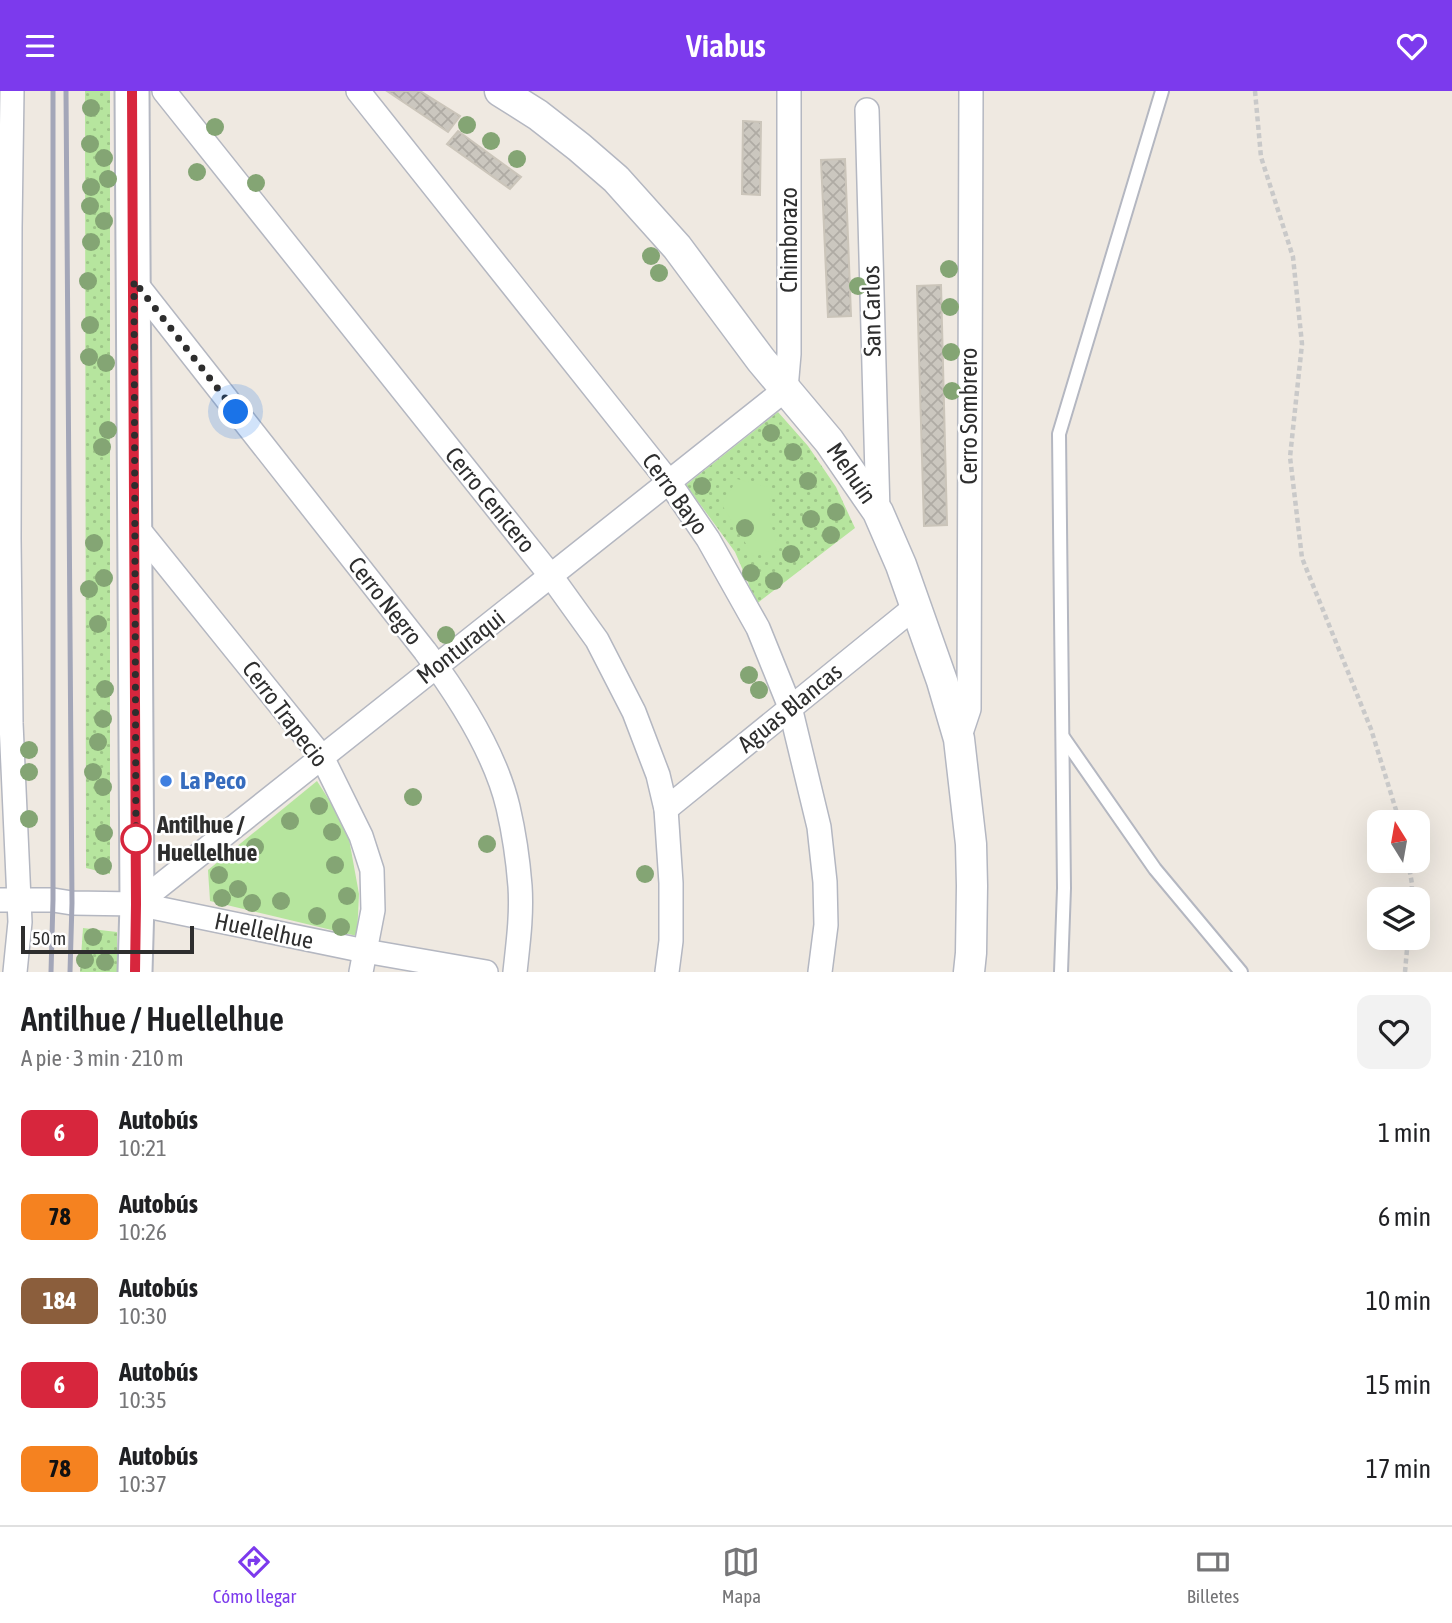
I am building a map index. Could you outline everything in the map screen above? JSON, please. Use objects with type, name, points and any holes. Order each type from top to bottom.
[{"type":"main road","points":[[132,91],[135,972]]},
{"type":"street","points":[[12,91],[4,539],[9,900],[20,922],[15,972]]},
{"type":"street","name":"Cerro Cenicero","points":[[164,91],[551,576],[597,640],[634,712],[659,775],[666,809],[671,883],[671,941],[667,972]]},
{"type":"street","name":"Cerro Bayo","points":[[358,91],[669,482],[708,539],[758,628],[790,707],[819,827],[826,925],[820,972]]},
{"type":"street","name":"Mehuín","points":[[500,91],[538,115],[616,179],[677,247],[761,360],[829,441],[878,512],[901,565],[942,681],[959,740],[971,844],[969,972]]},
{"type":"street","name":"Chimborazo","points":[[786,389],[789,354],[789,91]]},
{"type":"street","name":"Cerro Sombrero","points":[[959,740],[969,709],[971,91]]},
{"type":"street","name":"San Carlos","points":[[867,110],[878,512]]},
{"type":"street","name":"Cerro Negro","points":[[134,281],[436,667],[472,724],[492,762],[508,804],[520,888],[515,972]]},
{"type":"street","name":"Monturaqui","points":[[136,904],[786,389]]},
{"type":"street","name":"Cerro Trapecio","points":[[135,525],[322,757],[361,836],[372,870],[373,910],[363,962]]},
{"type":"street","name":"Aguas Blancas","points":[[666,809],[915,607]]},
{"type":"street","name":"Huellelhue","points":[[9,900],[136,904],[363,962],[486,972]]},
{"type":"lane","points":[[1060,972],[1064,888],[1059,435],[1162,91]]},
{"type":"lane","points":[[1063,737],[1155,869],[1241,972]]},
{"type":"path","points":[[1255,91],[1261,157],[1293,257],[1302,344],[1290,457],[1302,558],[1371,729],[1396,810]]},
{"type":"path","points":[[1405,972],[1407,950]]},
{"type":"green space","points":[[85,91],[110,91],[110,874],[86,868]]},
{"type":"green space","points":[[778,412],[808,446],[836,487],[855,528],[755,605],[735,552],[686,485]]},
{"type":"green space","points":[[737,479],[772,488],[769,518],[778,547],[754,557],[722,505]]},
{"type":"green space","points":[[317,781],[347,828],[359,894],[357,936],[210,901],[208,870]]},
{"type":"green space","points":[[83,928],[117,932],[117,972],[80,972]]},
{"type":"building","points":[[387,91],[420,91],[460,116],[448,132]]},
{"type":"building","points":[[743,121],[761,122],[760,195],[742,194]]},
{"type":"building","points":[[458,131],[521,177],[510,189],[447,144]]},
{"type":"building","points":[[845,159],[851,316],[828,317],[821,160]]},
{"type":"building","points":[[941,285],[947,525],[924,526],[917,286]]},
{"type":"railway","points":[[51,972],[53,91]]},
{"type":"railway","points":[[66,91],[72,903],[70,972]]},
{"type":"bus line","name":"6","points":[[132,91],[135,972]]},
{"type":"place","name":"La Peco","points":[[166,781]]},
{"type":"place","name":"Antilhue / Huellelhue","points":[[136,839]]},
{"type":"route","points":[[136,839],[136,845],[134,281],[236,412]]}]
